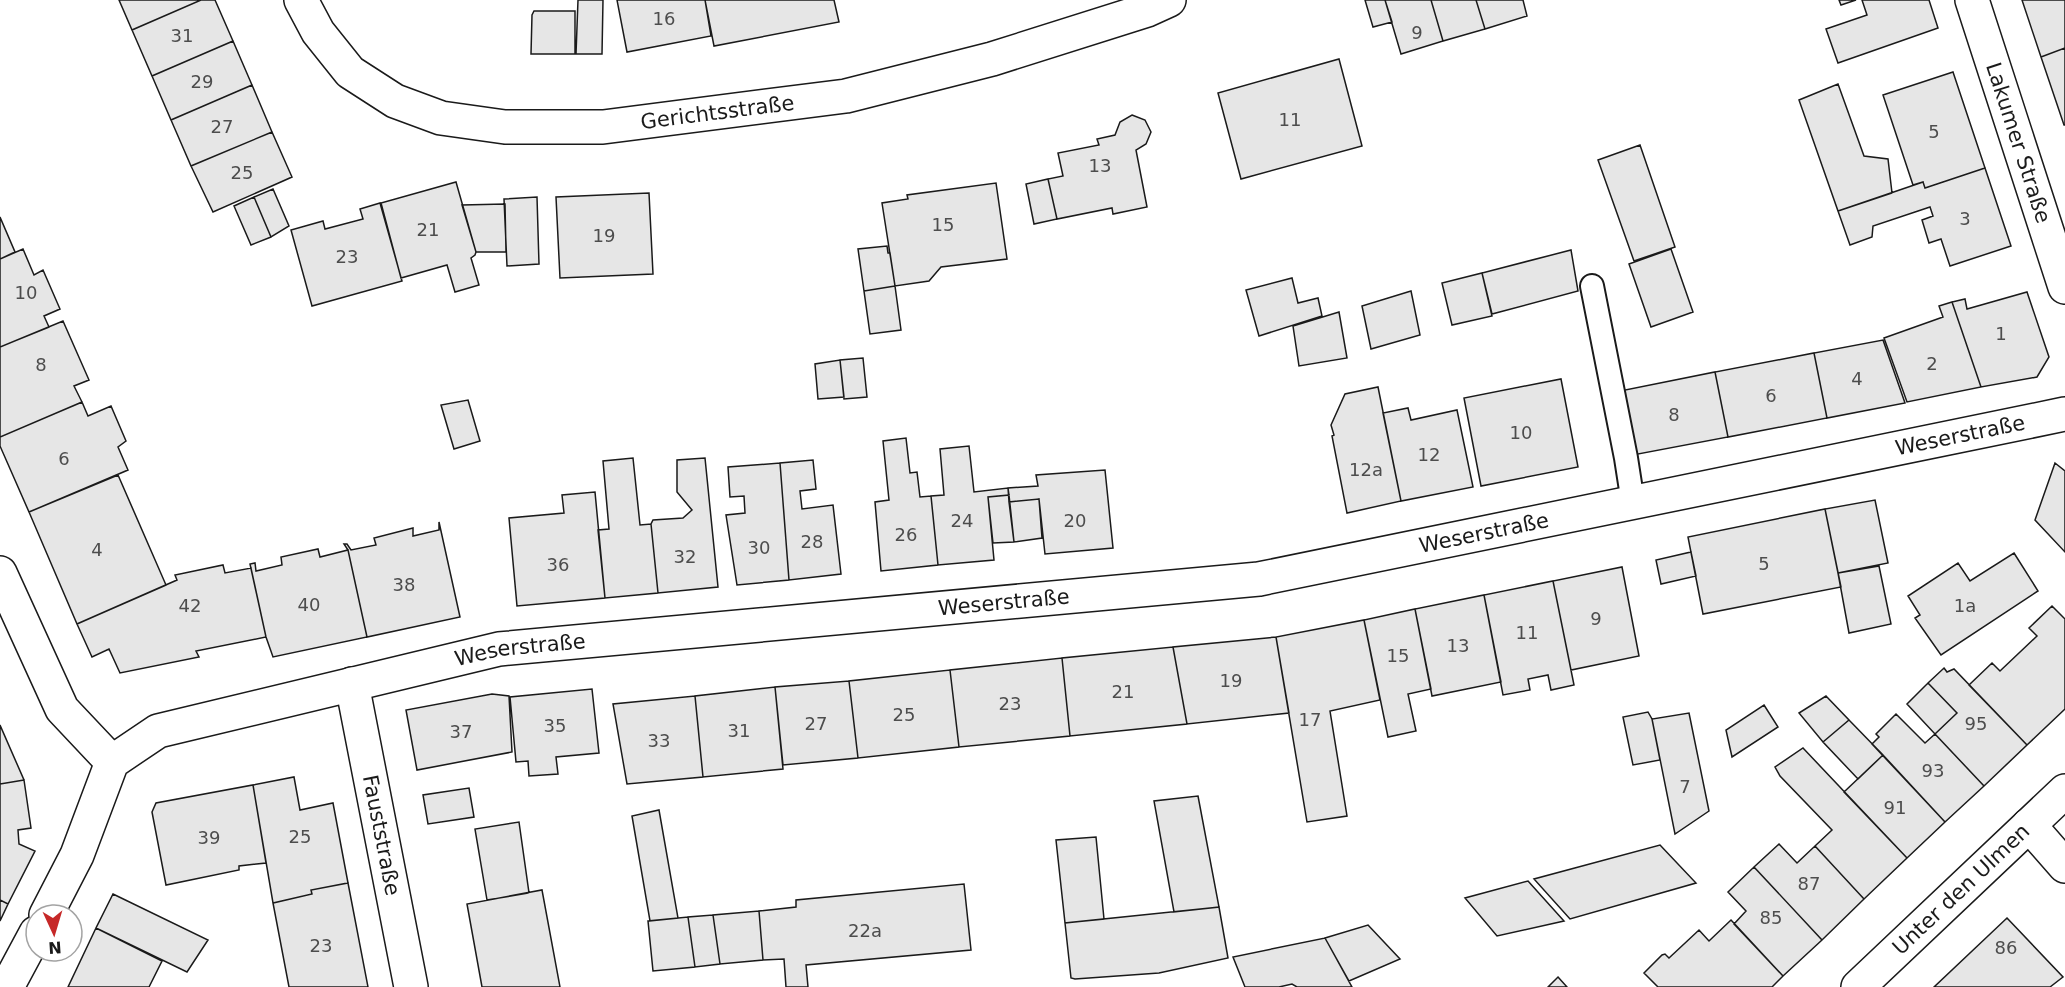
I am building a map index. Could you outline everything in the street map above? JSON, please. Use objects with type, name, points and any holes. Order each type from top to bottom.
[{"type":"street","name":"Gerichtsstraße","points":[[301,0],[318,32],[350,72],[395,101],[441,118],[505,127],[603,127],[846,96],[992,59],[1148,10],[1170,0]]},
{"type":"street","name":"Lakumer Straße","points":[[1972,0],[2065,286]]},
{"type":"street","name":"Weserstraße","points":[[112,762],[158,731],[499,649],[1259,579],[2065,414]]},
{"type":"street","points":[[0,573],[62,709],[112,762],[77,855],[52,903]]},
{"type":"street","name":"Fauststraße","points":[[352,684],[411,987]]},
{"type":"street","name":"Unter den Ulmen","points":[[1858,987],[2065,790]]},
{"type":"street","points":[[2029,825],[2065,866]]},
{"type":"street","points":[[7,987],[24,955]]},
{"type":"lane","points":[[1592,286],[1633,503]]},
{"type":"building","points":[[119,0],[201,0],[132,30]]},
{"type":"building","points":[[201,0],[215,0],[233,41],[152,76],[132,30]]},
{"type":"building","points":[[578,0],[603,0],[602,54],[576,54]]},
{"type":"building","points":[[617,0],[705,0],[711,36],[627,52]]},
{"type":"building","points":[[705,0],[834,0],[839,22],[714,46]]},
{"type":"building","points":[[1365,0],[1385,0],[1392,22],[1373,27]]},
{"type":"building","points":[[1385,0],[1431,0],[1443,41],[1401,54]]},
{"type":"building","points":[[1431,0],[1476,0],[1485,29],[1443,41]]},
{"type":"building","points":[[1476,0],[1523,0],[1527,16],[1485,29]]},
{"type":"building","points":[[1839,0],[1856,0],[1841,5]]},
{"type":"building","points":[[1862,0],[1929,0],[1938,28],[1838,63],[1826,29],[1867,15]]},
{"type":"building","points":[[2022,0],[2065,0],[2065,48],[2041,57]]},
{"type":"building","points":[[534,11],[575,11],[575,54],[531,54]]},
{"type":"building","points":[[233,41],[252,85],[171,120],[152,76]]},
{"type":"building","points":[[2065,48],[2065,125],[2064,125],[2041,57]]},
{"type":"building","points":[[1339,59],[1362,146],[1241,179],[1218,93]]},
{"type":"building","points":[[1953,72],[1985,168],[1925,188],[1923,182],[1913,185],[1883,95]]},
{"type":"building","points":[[1838,84],[1864,156],[1888,159],[1892,193],[1838,211],[1799,100]]},
{"type":"building","points":[[252,85],[272,132],[191,166],[171,120]]},
{"type":"building","points":[[1132,115],[1145,120],[1151,132],[1146,144],[1136,150],[1147,207],[1113,214],[1112,208],[1057,219],[1048,179],[1063,176],[1058,153],[1099,145],[1097,139],[1115,135],[1120,122]]},
{"type":"building","points":[[272,132],[292,177],[213,212],[191,166]]},
{"type":"building","points":[[1640,145],[1675,247],[1634,261],[1598,160]]},
{"type":"building","points":[[1985,168],[2011,246],[1950,266],[1941,239],[1929,243],[1922,220],[1933,216],[1930,207],[1873,226],[1872,237],[1850,245],[1838,211],[1923,182],[1925,188]]},
{"type":"building","points":[[1048,179],[1057,219],[1034,224],[1026,184]]},
{"type":"building","points":[[456,182],[476,252],[471,258],[479,285],[455,292],[447,265],[401,278],[381,203]]},
{"type":"building","points":[[996,183],[1007,259],[941,267],[929,281],[895,286],[882,203],[908,199],[907,195]]},
{"type":"building","points":[[273,189],[289,226],[271,237],[254,197]]},
{"type":"building","points":[[649,193],[653,274],[560,278],[556,197]]},
{"type":"building","points":[[254,197],[271,237],[251,245],[234,206]]},
{"type":"building","points":[[537,197],[539,264],[507,266],[504,199]]},
{"type":"building","points":[[380,203],[402,281],[312,306],[291,230],[323,221],[325,229],[363,219],[360,209]]},
{"type":"building","points":[[505,204],[506,252],[476,252],[462,205]]},
{"type":"building","points":[[0,217],[15,252],[0,259]]},
{"type":"building","points":[[887,246],[895,286],[864,291],[858,249]]},
{"type":"building","points":[[23,249],[34,275],[43,270],[60,309],[44,316],[49,327],[0,347],[0,259]]},
{"type":"building","points":[[1671,249],[1693,312],[1651,327],[1629,264]]},
{"type":"building","points":[[1571,250],[1578,291],[1492,314],[1482,273]]},
{"type":"building","points":[[1482,273],[1492,316],[1452,325],[1442,283]]},
{"type":"building","points":[[1292,278],[1298,303],[1318,298],[1322,316],[1259,336],[1246,290]]},
{"type":"building","points":[[895,286],[901,330],[870,334],[864,291]]},
{"type":"building","points":[[1411,291],[1420,335],[1371,349],[1362,306]]},
{"type":"building","points":[[2027,292],[2049,357],[2037,377],[1981,387],[1952,302],[1965,299],[1967,309]]},
{"type":"building","points":[[1952,302],[1981,387],[1907,402],[1884,338],[1943,317],[1939,306]]},
{"type":"building","points":[[1339,312],[1347,358],[1299,366],[1293,326]]},
{"type":"building","points":[[63,321],[89,380],[74,386],[82,402],[0,437],[0,347]]},
{"type":"building","points":[[1883,340],[1905,403],[1827,418],[1814,353]]},
{"type":"building","points":[[1814,353],[1827,418],[1728,437],[1715,372]]},
{"type":"building","points":[[863,358],[867,397],[844,399],[840,360]]},
{"type":"building","points":[[840,360],[844,397],[818,399],[815,364]]},
{"type":"building","points":[[1715,372],[1728,437],[1633,455],[1620,391]]},
{"type":"building","points":[[1561,379],[1578,467],[1481,486],[1464,398]]},
{"type":"building","points":[[1378,387],[1401,501],[1347,513],[1331,425],[1345,394]]},
{"type":"building","points":[[468,400],[480,441],[454,449],[441,405]]},
{"type":"building","points":[[82,402],[88,416],[111,406],[126,441],[118,447],[128,470],[29,512],[0,446],[0,437]]},
{"type":"building","points":[[1408,408],[1411,420],[1457,410],[1473,487],[1401,501],[1383,413]]},
{"type":"building","points":[[906,438],[910,473],[917,472],[920,497],[931,496],[938,565],[881,571],[875,502],[889,500],[883,441]]},
{"type":"building","points":[[969,446],[974,492],[1008,488],[1009,495],[988,497],[994,560],[938,565],[931,496],[944,495],[940,449]]},
{"type":"building","points":[[633,458],[640,525],[651,524],[658,593],[605,598],[598,530],[609,529],[603,461]]},
{"type":"building","points":[[705,458],[718,587],[658,593],[651,524],[653,520],[683,518],[692,510],[677,492],[677,460]]},
{"type":"building","points":[[813,460],[816,489],[800,491],[802,509],[833,505],[841,574],[789,580],[780,463]]},
{"type":"building","points":[[780,463],[789,580],[737,585],[726,515],[745,513],[744,496],[730,497],[728,467]]},
{"type":"building","points":[[2055,463],[2065,471],[2065,552],[2035,520]]},
{"type":"building","points":[[1105,470],[1113,548],[1045,554],[1039,499],[1009,502],[1008,488],[1038,486],[1036,475]]},
{"type":"building","points":[[118,475],[166,585],[77,624],[29,512]]},
{"type":"building","points":[[595,492],[605,598],[517,606],[509,518],[564,513],[562,495]]},
{"type":"building","points":[[1009,495],[1014,542],[993,543],[988,497]]},
{"type":"building","points":[[1039,499],[1042,538],[1014,542],[1009,502]]},
{"type":"building","points":[[1875,500],[1888,563],[1838,573],[1825,509]]},
{"type":"building","points":[[1825,509],[1841,587],[1703,614],[1688,537]]},
{"type":"building","points":[[439,522],[460,617],[367,637],[348,550],[344,544],[347,544],[351,550],[376,545],[374,538],[413,528],[413,536],[439,530]]},
{"type":"building","points":[[318,549],[320,557],[348,550],[367,637],[273,657],[266,637],[250,564],[255,563],[256,571],[282,565],[281,557]]},
{"type":"building","points":[[1691,552],[1696,576],[1661,584],[1656,560]]},
{"type":"building","points":[[2014,553],[2038,591],[1941,655],[1915,618],[1920,615],[1908,596],[1958,563],[1970,581]]},
{"type":"building","points":[[223,565],[225,573],[251,568],[266,637],[196,651],[199,657],[120,673],[109,649],[92,657],[77,624],[177,580],[175,575]]},
{"type":"building","points":[[1879,566],[1891,624],[1849,633],[1838,573]]},
{"type":"building","points":[[1622,567],[1639,656],[1571,670],[1553,581]]},
{"type":"building","points":[[1553,581],[1574,685],[1551,690],[1548,675],[1528,679],[1530,690],[1503,695],[1484,595]]},
{"type":"building","points":[[1484,595],[1501,682],[1432,696],[1415,609]]},
{"type":"building","points":[[2052,606],[2065,619],[2065,709],[2027,745],[1969,685],[1992,663],[2000,671],[2037,636],[2029,628]]},
{"type":"building","points":[[1415,609],[1431,689],[1408,694],[1416,731],[1388,737],[1364,620]]},
{"type":"building","points":[[1364,620],[1380,700],[1330,711],[1347,816],[1307,822],[1276,637]]},
{"type":"building","points":[[1276,637],[1289,713],[1187,724],[1173,647]]},
{"type":"building","points":[[1173,647],[1187,724],[1070,736],[1062,658]]},
{"type":"building","points":[[1062,658],[1070,736],[959,747],[950,670]]},
{"type":"building","points":[[1944,668],[1947,672],[1954,669],[2027,745],[1984,786],[1935,734],[1957,713],[1928,683]]},
{"type":"building","points":[[950,670],[959,747],[858,758],[849,681]]},
{"type":"building","points":[[849,681],[858,758],[783,765],[775,687]]},
{"type":"building","points":[[1928,683],[1957,713],[1935,734],[1907,704]]},
{"type":"building","points":[[775,687],[783,769],[703,777],[695,696]]},
{"type":"building","points":[[592,689],[599,753],[556,757],[558,774],[529,776],[528,761],[516,762],[510,697]]},
{"type":"building","points":[[492,694],[509,696],[512,752],[417,770],[406,710]]},
{"type":"building","points":[[695,696],[703,777],[627,784],[613,704]]},
{"type":"building","points":[[1826,696],[1849,720],[1823,742],[1799,713]]},
{"type":"building","points":[[1764,705],[1778,727],[1732,757],[1726,730]]},
{"type":"building","points":[[1648,712],[1652,719],[1660,760],[1633,765],[1623,717]]},
{"type":"building","points":[[1689,713],[1709,811],[1675,834],[1652,719]]},
{"type":"building","points":[[1896,714],[1925,743],[1935,734],[1984,786],[1945,822],[1872,744],[1879,737],[1876,734]]},
{"type":"building","points":[[1849,720],[1883,755],[1858,779],[1823,742]]},
{"type":"building","points":[[0,725],[24,780],[0,784]]},
{"type":"building","points":[[1803,748],[1907,858],[1864,899],[1815,846],[1832,830],[1780,776],[1775,767]]},
{"type":"building","points":[[1883,755],[1945,822],[1907,858],[1844,792]]},
{"type":"building","points":[[294,777],[300,810],[333,803],[348,883],[311,890],[312,894],[273,903],[253,785]]},
{"type":"building","points":[[24,780],[31,828],[18,830],[19,844],[35,851],[8,904],[0,900],[0,784]]},
{"type":"building","points":[[253,785],[266,863],[239,866],[239,870],[166,885],[152,812],[156,803]]},
{"type":"building","points":[[469,788],[474,817],[428,824],[423,795]]},
{"type":"building","points":[[1198,796],[1219,907],[1174,912],[1154,801]]},
{"type":"building","points":[[659,810],[678,918],[650,921],[632,816]]},
{"type":"building","points":[[519,822],[529,893],[487,900],[475,829]]},
{"type":"building","points":[[1096,837],[1104,919],[1065,923],[1056,840]]},
{"type":"building","points":[[1779,844],[1797,863],[1815,846],[1864,899],[1822,940],[1754,867]]},
{"type":"building","points":[[1660,845],[1696,883],[1570,919],[1534,879]]},
{"type":"building","points":[[1754,867],[1822,940],[1783,976],[1734,924],[1746,911],[1728,892]]},
{"type":"building","points":[[1528,881],[1564,921],[1497,936],[1465,898]]},
{"type":"building","points":[[348,883],[368,987],[289,987],[273,903],[312,894],[311,890]]},
{"type":"building","points":[[964,884],[971,950],[806,965],[808,987],[786,987],[784,959],[763,960],[759,911],[796,907],[796,900]]},
{"type":"building","points":[[542,890],[560,987],[482,987],[467,904]]},
{"type":"building","points":[[113,894],[208,940],[187,972],[96,928]]},
{"type":"building","points":[[0,900],[8,904],[0,921]]},
{"type":"building","points":[[1219,907],[1228,958],[1159,973],[1071,978],[1065,923]]},
{"type":"building","points":[[759,911],[763,960],[720,964],[713,915]]},
{"type":"building","points":[[713,915],[720,964],[695,967],[688,917]]},
{"type":"building","points":[[688,917],[695,967],[653,971],[648,921]]},
{"type":"building","points":[[2007,918],[2063,977],[2050,987],[1934,987]]},
{"type":"building","points":[[1731,920],[1783,976],[1772,987],[1658,987],[1644,973],[1662,955],[1665,954],[1669,958],[1699,930],[1709,941]]},
{"type":"building","points":[[1368,925],[1400,959],[1349,981],[1325,938]]},
{"type":"building","points":[[96,928],[162,961],[149,987],[68,987],[79,963],[84,963],[84,953]]},
{"type":"building","points":[[1325,938],[1352,987],[1297,987],[1292,984],[1279,987],[1245,987],[1233,957]]},
{"type":"building","points":[[1558,977],[1567,987],[1548,987]]}]
